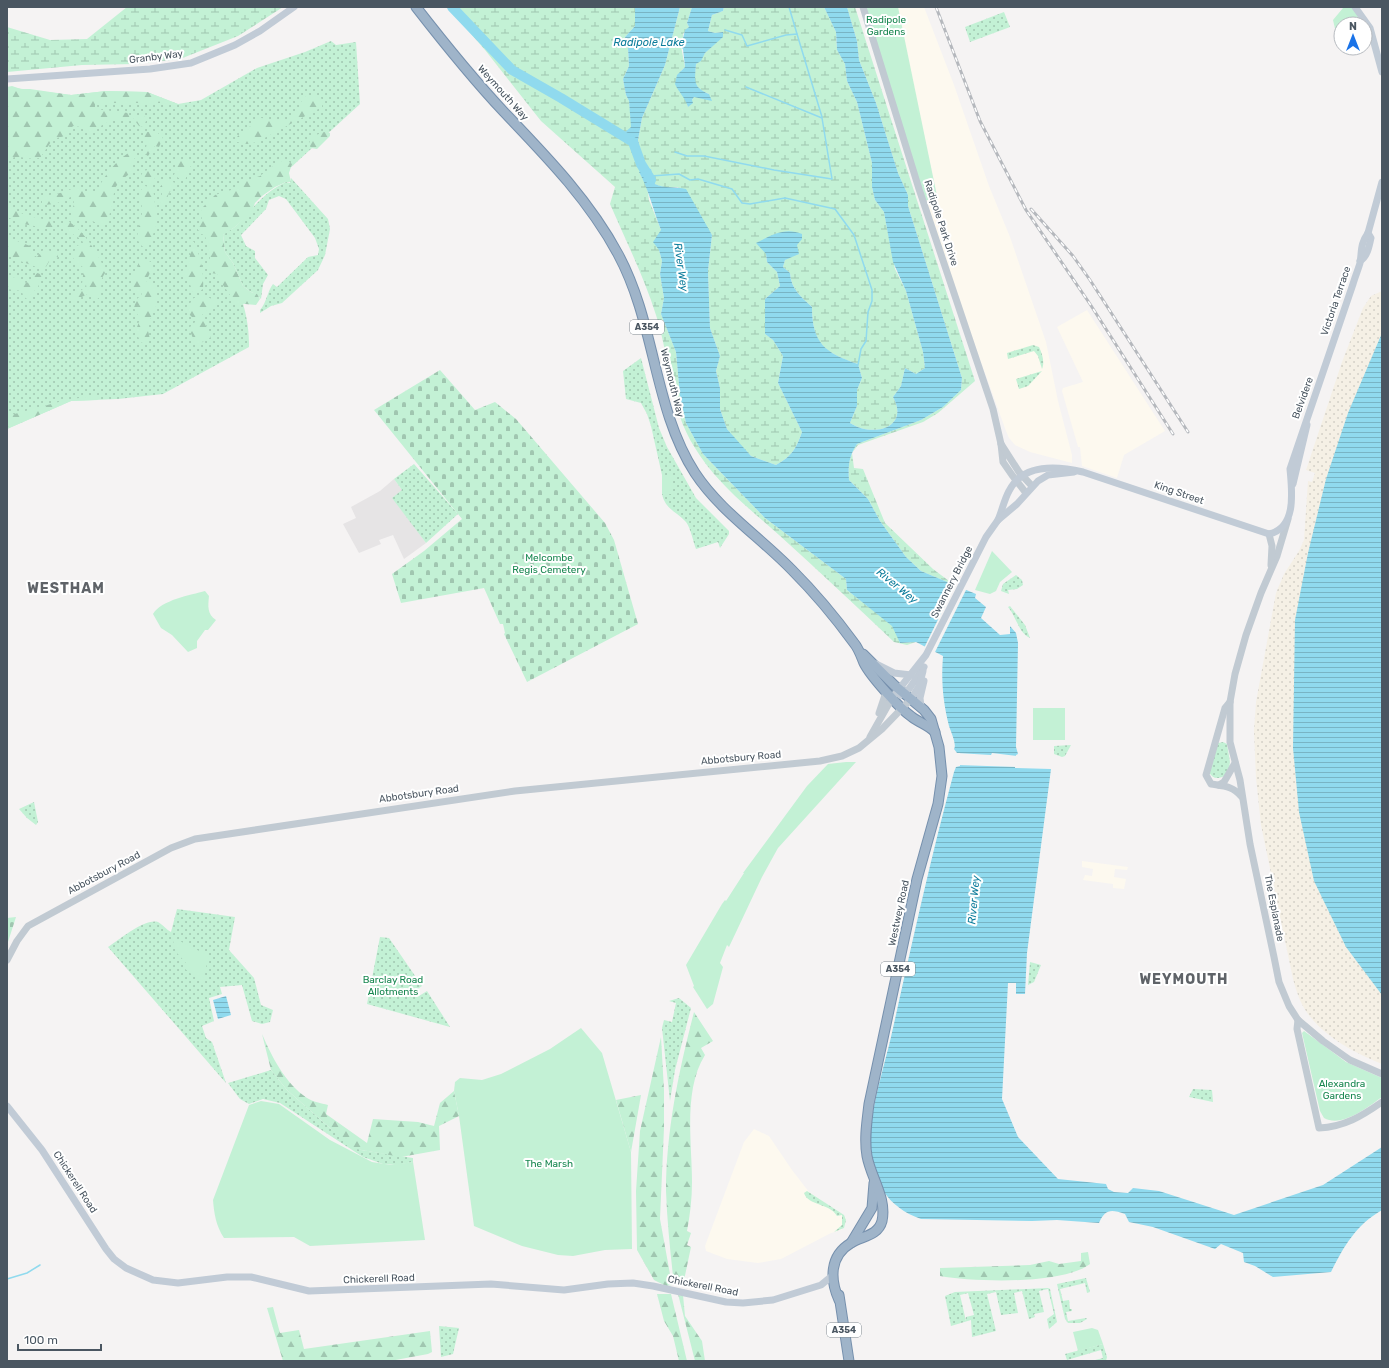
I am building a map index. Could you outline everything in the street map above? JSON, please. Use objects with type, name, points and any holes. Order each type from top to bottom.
[{"type":"highway","name":"Weymouth Way","points":[[416,7],[483,88],[561,174],[612,242],[638,299],[667,412],[678,441],[696,474],[716,499],[791,569],[839,624],[860,652],[869,660],[914,718],[927,725],[934,732]]},
{"type":"highway","name":"Weymouth Way","points":[[860,652],[868,671],[898,698]]},
{"type":"highway","name":"Westwey Road","points":[[851,1242],[876,1231],[882,1222],[882,1202],[874,1180],[866,1148],[869,1104],[917,879],[939,798],[941,762],[930,719],[921,707],[898,698]]},
{"type":"highway","name":"Westwey Road","points":[[851,1242],[873,1204],[874,1180]]},
{"type":"highway","name":"A354","points":[[849,1361],[839,1300],[832,1272],[842,1252],[851,1242]]},
{"type":"main road","name":"Granby Way","points":[[7,79],[150,69],[191,63],[241,42],[260,31],[294,7]]},
{"type":"main road","points":[[1355,7],[1362,16]]},
{"type":"main road","points":[[1361,7],[1366,16]]},
{"type":"main road","points":[[1373,36],[1382,72]]},
{"type":"main road","name":"Victoria Terrace","points":[[1330,352],[1360,261],[1360,252],[1364,238],[1368,233],[1382,182]]},
{"type":"main road","name":"Belvidere","points":[[1292,489],[1290,469],[1330,352]]},
{"type":"main road","points":[[1269,534],[1279,530],[1289,517],[1292,489],[1305,441],[1309,416]]},
{"type":"main road","name":"King Street","points":[[1024,478],[1031,471],[1051,468],[1082,471],[1269,534]]},
{"type":"main road","name":"King Street","points":[[1026,493],[1032,486],[1048,476],[1082,471]]},
{"type":"main road","name":"Swannery Bridge","points":[[898,698],[911,675],[925,661],[986,537],[998,520],[1009,491],[1016,482],[1024,478]]},
{"type":"main road","name":"Swannery Bridge","points":[[998,520],[1017,504],[1026,493]]},
{"type":"main road","points":[[869,660],[894,673],[911,675]]},
{"type":"main road","points":[[898,698],[909,689],[925,661]]},
{"type":"main road","points":[[921,707],[920,698],[925,674],[925,661]]},
{"type":"main road","name":"Chickerell Road","points":[[7,1106],[42,1150],[106,1250],[114,1259],[126,1268],[153,1280],[178,1283],[222,1277],[251,1277],[310,1291],[491,1284],[564,1290],[608,1284],[633,1283],[735,1304],[773,1300],[821,1285],[832,1272]]},
{"type":"street","name":"Radipole Park Drive","points":[[863,7],[919,189],[993,409],[1001,444],[1003,462],[1016,482],[1026,493]]},
{"type":"street","points":[[1001,444],[1024,478],[1032,486]]},
{"type":"street","name":"King Street","points":[[1024,478],[1048,476]]},
{"type":"street","name":"The Esplanade","points":[[1289,517],[1277,556],[1246,635],[1235,674],[1230,702],[1230,742],[1242,791],[1241,796],[1280,982],[1289,1006],[1298,1020],[1323,1041],[1350,1060],[1382,1074]]},
{"type":"street","name":"The Esplanade","points":[[1269,534],[1272,546],[1270,571]]},
{"type":"street","name":"Abbotsbury Road","points":[[869,739],[876,724],[898,698]]},
{"type":"street","name":"Abbotsbury Road","points":[[7,960],[17,941],[28,926],[171,848],[195,839],[515,791],[820,761],[851,753],[859,748],[882,729],[898,698]]},
{"type":"street","name":"The Esplanade","points":[[1230,702],[1225,708],[1206,775],[1211,784],[1231,788],[1241,796]]},
{"type":"street","points":[[1216,742],[1223,738],[1230,742]]},
{"type":"street","points":[[1219,785],[1224,782],[1235,763]]},
{"type":"street","name":"The Esplanade","points":[[1298,1020],[1297,1029],[1322,1128],[1350,1122],[1382,1102]]},
{"type":"shaded area","points":[[897,7],[924,7],[954,85],[989,186],[1010,237],[1046,342],[1058,401],[1072,455],[1072,463],[1030,452],[1015,445],[1009,438],[1006,431],[923,202],[937,196]]},
{"type":"shaded area","points":[[1087,310],[1165,431],[1124,455],[1117,478],[1082,466],[1080,447],[1078,447],[1062,391],[1063,388],[1083,382],[1057,327]]},
{"type":"shaded area","points":[[394,479],[402,490],[393,498],[426,543],[404,559],[393,535],[379,540],[381,544],[359,553],[343,524],[356,518],[351,507],[380,491]]},
{"type":"shaded area","points":[[1082,861],[1128,867],[1127,870],[1115,869],[1114,877],[1126,879],[1124,889],[1113,888],[1113,884],[1083,880],[1085,875],[1092,876],[1093,869],[1082,867]]},
{"type":"shaded area","points":[[754,1129],[769,1136],[809,1192],[846,1218],[845,1225],[841,1230],[831,1233],[781,1259],[758,1263],[727,1259],[706,1251],[705,1246],[744,1142]]},
{"type":"green space","points":[[127,7],[283,7],[238,36],[180,59],[136,64],[82,65],[7,72],[7,27],[50,40],[87,39]]},
{"type":"green space","points":[[448,7],[635,7],[635,26],[625,37],[628,48],[629,66],[623,79],[626,95],[629,101],[632,128],[623,134],[643,163],[638,140],[642,118],[665,65],[680,7],[692,7],[687,23],[689,27],[683,34],[683,38],[680,41],[685,67],[681,71],[679,91],[685,96],[688,107],[694,97],[709,94],[700,90],[694,82],[696,64],[723,32],[715,33],[708,31],[712,15],[723,11],[724,7],[824,7],[836,32],[837,50],[845,64],[847,81],[857,102],[872,163],[872,187],[875,200],[884,212],[895,269],[906,291],[923,352],[925,368],[916,374],[905,368],[901,386],[893,397],[897,408],[897,416],[893,423],[878,430],[869,430],[850,423],[857,406],[857,390],[862,378],[858,364],[837,356],[829,351],[818,338],[813,320],[812,307],[794,288],[790,273],[783,267],[785,260],[790,256],[766,254],[767,262],[777,272],[780,286],[765,299],[765,334],[773,340],[783,356],[778,383],[802,432],[793,452],[776,465],[751,456],[727,429],[720,409],[720,388],[716,371],[720,356],[710,328],[708,271],[712,235],[678,187],[656,185],[639,172],[647,186],[649,200],[661,230],[659,250],[662,261],[660,274],[664,298],[661,314],[676,352],[680,396],[686,423],[703,454],[765,518],[846,579],[847,590],[893,626],[901,643],[916,642],[907,645],[894,642],[723,484],[703,461],[686,432],[680,416],[656,315],[640,273],[610,204],[615,187],[541,121],[485,50]]},
{"type":"green space","points":[[847,7],[855,7],[975,381],[938,413],[923,422],[858,445],[852,453],[857,444],[921,420],[943,407],[961,390],[962,378],[908,206],[908,195],[898,173],[876,103],[859,60],[857,41]]},
{"type":"green space","name":"Radipole Gardens","points":[[863,7],[898,7],[937,196],[923,202]]},
{"type":"green space","points":[[1352,7],[1358,16],[1336,16],[1343,8]]},
{"type":"green space","points":[[1004,12],[1010,27],[970,42],[965,27]]},
{"type":"green space","points":[[331,41],[336,45],[356,42],[360,104],[215,237],[239,290],[249,332],[249,347],[163,394],[118,399],[71,401],[7,429],[7,87],[71,95],[106,91],[147,92],[178,104],[201,100],[257,68],[305,52]]},
{"type":"green space","points":[[12,86],[21,89],[71,95],[106,91],[147,92],[178,104],[176,106],[161,103],[95,103],[95,109],[128,113],[130,118],[126,120],[111,121],[91,132],[82,127],[73,126],[65,136],[53,139],[40,158],[33,159],[17,157],[7,159],[7,87]]},
{"type":"green space","points":[[306,96],[318,96],[323,100],[322,107],[257,142],[247,144],[237,142],[237,137],[239,135],[261,118],[286,121],[291,118],[297,110],[301,109],[301,102]]},
{"type":"green space","points":[[142,114],[147,119],[143,127],[139,126],[132,117]]},
{"type":"green space","points":[[145,132],[157,132],[163,138],[159,147],[155,146],[148,156],[145,154],[147,142],[143,136]]},
{"type":"green space","points":[[324,132],[330,133],[330,136],[317,149],[311,148],[309,144],[311,137]]},
{"type":"green space","points":[[133,151],[137,152],[137,156],[134,159],[132,172],[120,181],[115,188],[108,222],[105,225],[91,221],[72,220],[70,218],[74,204],[73,196],[55,204],[42,205],[42,197],[65,192],[77,185],[80,185],[84,193],[97,192],[103,180],[117,162]]},
{"type":"green space","points":[[176,159],[182,159],[192,163],[188,169],[185,182],[174,175],[177,167]]},
{"type":"green space","points":[[286,160],[292,164],[289,173],[291,182],[286,182],[275,187],[262,196],[255,203],[252,211],[235,227],[223,235],[225,252],[233,263],[243,286],[251,292],[257,294],[260,299],[256,305],[234,303],[217,274],[211,273],[207,266],[210,258],[205,235],[201,234],[197,228],[197,224],[202,222],[201,209],[215,195],[231,190],[242,182],[260,176],[278,162]]},
{"type":"green space","points":[[148,170],[153,172],[155,177],[153,182],[148,184],[143,182],[141,177],[143,172]]},
{"type":"green space","points":[[168,177],[172,182],[176,183],[176,186],[169,193],[165,204],[162,204],[160,202],[162,194],[160,187]]},
{"type":"green space","points":[[291,178],[328,219],[330,229],[325,255],[318,270],[282,303],[271,306],[260,313],[260,310],[273,284],[277,287],[308,257],[318,255],[319,249],[315,238],[286,199],[279,196],[269,200],[266,209],[241,235],[246,246],[255,251],[255,258],[268,275],[263,284],[261,299],[243,286],[233,263],[225,252],[223,235],[233,229],[253,207],[271,191],[286,182],[290,183]]},
{"type":"green space","points":[[145,186],[153,188],[157,220],[151,242],[145,248],[138,241],[138,232],[142,213],[140,191]]},
{"type":"green space","points":[[7,207],[28,216],[53,221],[54,227],[51,229],[23,224],[7,217]]},
{"type":"green space","points":[[67,221],[79,229],[85,236],[96,252],[103,267],[105,273],[102,278],[100,297],[96,300],[93,300],[92,296],[88,294],[75,300],[69,299],[70,295],[76,294],[87,286],[82,284],[84,268],[80,265],[73,264],[75,261],[72,256],[77,246],[83,243],[82,240],[65,229],[64,223]]},
{"type":"green space","points":[[7,237],[30,246],[31,254],[37,257],[44,249],[57,253],[58,257],[50,260],[43,272],[39,268],[15,259],[7,252]]},
{"type":"green space","points":[[192,241],[194,242],[202,265],[203,289],[198,292],[193,292],[187,277],[181,274],[183,270],[188,269]]},
{"type":"green space","points":[[142,258],[151,262],[153,267],[146,281],[152,284],[156,289],[157,294],[157,301],[153,315],[147,325],[150,340],[143,343],[140,342],[136,330],[140,319],[134,308],[136,300],[142,294],[140,292],[132,291],[131,280],[133,275],[139,271],[138,264]]},
{"type":"green space","points":[[37,273],[41,274],[42,277],[38,287],[27,299],[23,296],[22,291],[7,289],[7,278],[20,278],[22,282],[27,283]]},
{"type":"green space","points":[[201,295],[218,301],[202,315],[211,337],[196,346],[189,328],[196,321],[184,309],[190,304],[192,299]]},
{"type":"green space","points":[[1033,345],[1039,347],[1041,352],[1043,361],[1042,369],[1038,356],[1034,351],[1008,359],[1007,353]]},
{"type":"green space","points":[[641,358],[659,428],[667,447],[696,498],[729,531],[729,534],[720,548],[718,542],[696,549],[688,525],[669,507],[664,499],[662,494],[673,494],[673,475],[662,475],[651,426],[641,403],[626,399],[623,371]]},
{"type":"green space","name":"Melcombe Regis Cemetery","points":[[440,370],[475,410],[495,402],[516,419],[605,523],[614,540],[638,624],[527,682],[504,634],[503,624],[500,624],[484,588],[401,603],[392,574],[424,551],[462,519],[374,410]]},
{"type":"green space","points":[[1042,371],[1028,386],[1019,389],[1016,379]]},
{"type":"green space","points":[[96,397],[98,400],[71,401],[7,429],[7,416],[66,400]]},
{"type":"green space","points":[[852,453],[854,468],[863,469],[885,523],[933,569],[949,581],[916,642],[947,582],[921,571],[906,557],[880,521],[868,499],[849,480],[849,466]]},
{"type":"green space","points":[[414,464],[458,514],[426,543],[392,498],[402,490],[394,479]]},
{"type":"green space","points":[[662,475],[673,475],[673,494],[662,494]]},
{"type":"green space","points":[[992,551],[1012,572],[1000,582],[996,591],[990,594],[975,590]]},
{"type":"green space","points":[[1016,575],[1022,580],[1023,585],[1017,589],[1008,590],[1009,594],[1001,591],[1003,584]]},
{"type":"green space","points":[[205,591],[209,596],[208,606],[211,615],[216,620],[208,630],[205,630],[197,641],[197,648],[188,652],[172,635],[161,628],[153,614],[157,609],[169,602]]},
{"type":"green space","points":[[1010,606],[1025,625],[1030,638],[1020,629],[1008,607]]},
{"type":"green space","points":[[1033,708],[1065,708],[1065,740],[1033,740]]},
{"type":"green space","points":[[1223,742],[1227,744],[1230,762],[1229,768],[1224,776],[1215,778],[1209,772],[1218,743]]},
{"type":"green space","points":[[1071,745],[1065,756],[1062,757],[1054,754],[1054,746]]},
{"type":"green space","points":[[856,762],[778,848],[762,877],[729,947],[727,945],[720,963],[723,967],[713,1004],[707,1009],[693,987],[694,986],[686,965],[722,904],[725,900],[726,901],[743,873],[807,786],[828,764]]},
{"type":"green space","points":[[34,802],[38,822],[36,825],[19,809]]},
{"type":"green space","points":[[177,909],[235,917],[229,950],[254,978],[261,1005],[273,1010],[270,1022],[262,1024],[252,1021],[242,985],[220,987],[222,994],[209,998],[214,1021],[202,1026],[206,1038],[212,1042],[226,1083],[108,947],[139,926],[146,923],[158,922],[171,932]]},
{"type":"green space","points":[[16,917],[7,945],[7,918]]},
{"type":"green space","points":[[172,937],[209,956],[202,983],[184,968],[186,963],[176,952]]},
{"type":"green space","name":"Barclay Road Allotments","points":[[380,937],[389,938],[422,986],[416,990],[419,996],[427,991],[450,1027],[367,1004]]},
{"type":"green space","points":[[1030,962],[1041,965],[1034,982],[1028,985]]},
{"type":"green space","points":[[679,998],[691,1008],[675,1070],[670,1101],[662,1028],[664,1020],[672,1022],[676,1003],[669,1001]]},
{"type":"green space","points":[[694,1012],[713,1041],[701,1048],[705,1055],[698,1069],[691,1100],[690,1134],[692,1195],[687,1231],[691,1233],[687,1245],[691,1247],[683,1285],[675,1285],[666,1191],[668,1146],[674,1101]]},
{"type":"green space","name":"The Marsh","points":[[581,1028],[602,1053],[631,1152],[632,1249],[605,1250],[573,1256],[558,1255],[522,1246],[474,1226],[459,1116],[454,1091],[455,1082],[460,1078],[482,1080],[501,1074],[550,1049]]},
{"type":"green space","name":"Alexandra Gardens","points":[[1304,1031],[1346,1062],[1382,1078],[1382,1097],[1362,1111],[1347,1118],[1331,1120],[1324,1118],[1320,1111],[1302,1033]]},
{"type":"green space","points":[[262,1034],[280,1069],[292,1085],[309,1099],[328,1105],[326,1114],[367,1143],[373,1119],[418,1122],[434,1126],[440,1103],[454,1091],[459,1116],[439,1126],[440,1150],[401,1157],[356,1149],[287,1090],[271,1070]]},
{"type":"green space","points":[[661,1037],[664,1090],[664,1128],[660,1219],[672,1285],[666,1286],[654,1280],[637,1250],[636,1191],[640,1131]]},
{"type":"green space","points":[[271,1070],[287,1090],[330,1128],[361,1150],[413,1158],[413,1162],[396,1165],[383,1164],[363,1157],[280,1103],[263,1099],[249,1104],[240,1099],[228,1083]]},
{"type":"green space","points":[[1193,1089],[1212,1090],[1213,1102],[1189,1097]]},
{"type":"green space","points":[[641,1095],[631,1152],[616,1100]]},
{"type":"green space","points":[[261,1101],[279,1104],[330,1140],[372,1162],[391,1165],[413,1162],[425,1240],[310,1246],[294,1237],[224,1238],[216,1219],[213,1200],[249,1105]]},
{"type":"green space","points":[[807,1191],[844,1215],[846,1220],[844,1228],[834,1232],[842,1225],[842,1215],[837,1216],[829,1209],[814,1203],[806,1197],[804,1193]]},
{"type":"green space","points":[[1088,1252],[1090,1264],[1077,1271],[1060,1276],[1018,1280],[974,1280],[940,1276],[940,1268],[1030,1265],[1049,1261],[1059,1264],[1081,1261],[1081,1253]]},
{"type":"green space","points":[[1086,1278],[1090,1292],[1087,1293],[1085,1283],[1060,1289],[1063,1301],[1069,1300],[1070,1309],[1072,1309],[1072,1311],[1066,1312],[1068,1321],[1087,1319],[1080,1323],[1068,1323],[1065,1319],[1057,1284]]},
{"type":"green space","points":[[1048,1288],[1050,1289],[1057,1322],[1049,1329],[1047,1319],[1054,1314],[1048,1289],[1039,1291],[1044,1312],[1034,1314],[1035,1317],[1029,1319],[1022,1291],[1014,1293],[1018,1313],[1001,1315],[996,1292],[987,1294],[996,1331],[972,1337],[971,1320],[951,1326],[945,1296],[955,1292]],"holes":[[[968,1293],[974,1315],[966,1317],[966,1321],[960,1295]]]},
{"type":"green space","points":[[657,1294],[671,1294],[687,1361],[679,1361],[673,1336],[664,1321]]},
{"type":"green space","points":[[678,1294],[683,1295],[685,1316],[702,1341],[705,1361],[695,1361]]},
{"type":"green space","points":[[273,1307],[280,1333],[299,1330],[304,1349],[430,1331],[432,1352],[390,1361],[283,1361],[267,1308]]},
{"type":"green space","points":[[439,1326],[459,1328],[453,1354],[441,1357]]},
{"type":"green space","points":[[1092,1328],[1098,1330],[1103,1344],[1078,1351],[1073,1332]]},
{"type":"green space","points":[[1103,1344],[1107,1357],[1106,1361],[1091,1361],[1103,1358],[1101,1350],[1067,1360],[1065,1354]]},
{"type":"sand","points":[[1382,291],[1382,1064],[1346,1047],[1324,1031],[1306,1011],[1299,997],[1293,979],[1261,825],[1256,778],[1254,731],[1256,702],[1276,593],[1284,574],[1299,551],[1304,540],[1308,481],[1312,482],[1315,473],[1306,470],[1342,362],[1363,308],[1371,296]]},
{"type":"water","name":"Radipole Lake","points":[[635,7],[680,7],[665,65],[642,118],[638,140],[643,163],[638,166],[630,145],[623,134],[631,127],[629,101],[626,95],[623,79],[629,66],[628,48],[625,37],[635,26]]},
{"type":"water","points":[[692,7],[724,7],[723,11],[712,15],[708,31],[715,33],[723,32],[723,37],[705,53],[701,61],[696,64],[695,79],[697,86],[709,94],[712,101],[694,97],[692,100],[693,103],[688,107],[675,84],[677,75],[685,67],[683,49],[678,45],[683,38],[685,30],[689,27],[687,23]]},
{"type":"water","points":[[824,7],[847,7],[857,41],[859,60],[876,103],[898,173],[908,195],[908,206],[962,378],[961,390],[943,407],[921,420],[857,444],[850,461],[849,480],[868,499],[880,521],[906,557],[921,571],[976,594],[975,598],[986,607],[981,618],[1000,635],[1010,634],[1010,626],[1016,633],[1018,643],[1016,747],[1018,754],[1016,755],[1015,768],[1051,769],[1027,953],[1025,994],[1016,994],[1016,983],[1008,983],[1002,1099],[1018,1137],[1058,1179],[1106,1184],[1108,1189],[1114,1192],[1128,1193],[1133,1188],[1159,1191],[1234,1215],[1323,1185],[1382,1147],[1382,1210],[1358,1229],[1346,1245],[1331,1272],[1273,1277],[1255,1266],[1244,1262],[1243,1253],[1221,1244],[1215,1249],[1153,1227],[1129,1222],[1125,1214],[1116,1211],[1109,1211],[1106,1213],[1101,1218],[1099,1223],[1057,1220],[921,1219],[899,1208],[884,1192],[878,1182],[874,1171],[870,1147],[871,1122],[937,838],[954,772],[956,767],[960,766],[960,753],[957,753],[954,749],[954,742],[945,708],[942,683],[943,656],[916,642],[900,643],[892,626],[847,590],[846,579],[765,518],[703,454],[686,423],[680,396],[676,352],[661,314],[664,298],[660,274],[662,261],[659,250],[653,242],[661,230],[639,172],[646,168],[651,169],[655,184],[686,189],[712,235],[708,271],[710,328],[720,356],[716,371],[720,388],[720,409],[727,429],[751,456],[776,465],[793,452],[802,432],[778,383],[783,356],[773,340],[765,334],[765,299],[780,286],[777,272],[767,262],[766,254],[756,243],[779,233],[790,231],[802,234],[802,239],[797,245],[799,254],[785,260],[783,267],[790,273],[794,288],[812,307],[815,330],[818,338],[829,351],[837,356],[858,364],[862,378],[857,390],[857,406],[850,423],[869,430],[878,430],[893,423],[897,416],[897,408],[893,397],[901,386],[905,368],[916,374],[925,368],[923,352],[906,291],[893,262],[884,212],[875,200],[872,187],[872,163],[857,102],[847,81],[845,64],[837,50],[836,32]]},
{"type":"water","points":[[1382,333],[1382,995],[1346,947],[1314,881],[1299,812],[1293,748],[1295,620],[1308,553],[1326,479],[1348,413]]},
{"type":"water","points":[[226,996],[231,1015],[218,1019],[213,1000]]},
{"type":"pier","points":[[956,583],[967,588],[934,654],[924,648]]},
{"type":"pier","points":[[957,753],[991,755],[992,753],[1017,756],[1017,767],[957,765]]},
{"type":"waterway","name":"River Wey","points":[[452,7],[512,70],[633,142],[641,164],[651,180]]},
{"type":"waterway","points":[[789,7],[797,34]]},
{"type":"waterway","points":[[725,30],[742,35],[747,46],[786,35],[797,34],[822,117]]},
{"type":"waterway","points":[[675,152],[687,156],[704,156],[774,170],[832,179],[822,118],[746,87]]},
{"type":"waterway","points":[[651,176],[679,174],[690,180],[698,179],[732,189],[742,203],[750,204],[785,198],[835,209],[854,235],[872,290],[872,301],[868,312],[866,341],[861,349],[858,365]]},
{"type":"waterway","points":[[7,1279],[27,1273],[40,1265]]},
{"type":"railway","points":[[936,7],[980,121],[1026,210],[1090,304],[1173,434]]},
{"type":"railway","points":[[1031,209],[1073,256],[1090,280],[1188,432]]},
{"type":"district","name":"WESTHAM","points":[[66,588]]},
{"type":"district","name":"WEYMOUTH","points":[[1184,979]]}]
